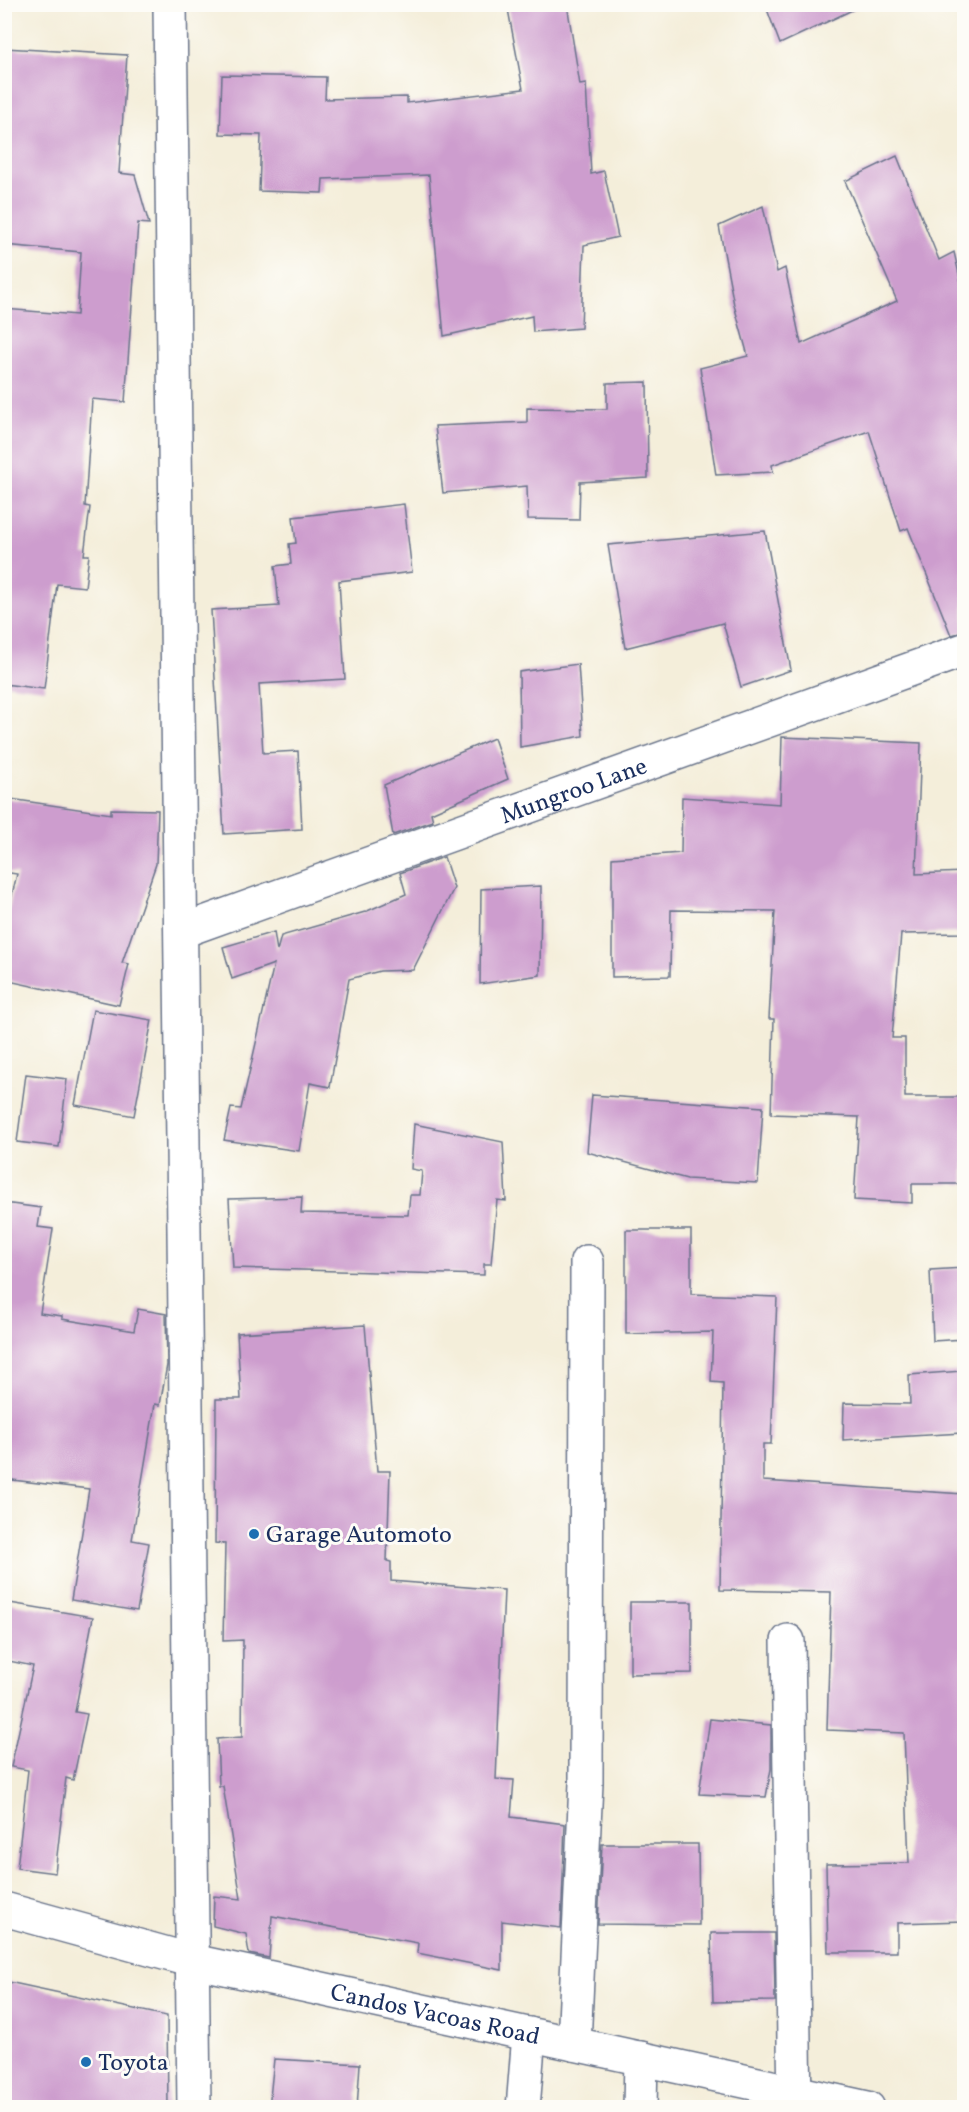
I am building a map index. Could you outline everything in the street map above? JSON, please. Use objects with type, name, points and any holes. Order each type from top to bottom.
[{"type":"street","points":[[170,4],[194,2108]]},
{"type":"street","name":"Mungroo Lane","points":[[182,931],[964,650]]},
{"type":"street","points":[[574,2044],[585,1783],[587,1262]]},
{"type":"street","points":[[788,1641],[796,2100]]},
{"type":"street","name":"Candos Vacoas Road","points":[[4,1909],[193,1961],[641,2058],[796,2100],[868,2108]]},
{"type":"street","points":[[524,2108],[529,2034]]},
{"type":"street","points":[[640,2108],[641,2058]]},
{"type":"building","points":[[507,4],[567,4],[580,85],[586,84],[591,174],[604,171],[618,237],[584,245],[581,328],[533,332],[532,316],[444,336],[429,175],[323,179],[322,193],[259,191],[261,135],[220,134],[222,75],[326,77],[325,99],[407,97],[407,103],[523,89]]},
{"type":"building","points":[[765,4],[865,4],[780,44]]},
{"type":"building","points":[[4,48],[127,55],[119,173],[135,175],[149,224],[138,223],[125,402],[92,399],[85,506],[90,507],[84,555],[89,555],[85,587],[57,584],[44,689],[4,684],[4,309],[77,315],[81,252],[4,245]]},
{"type":"building","points":[[897,156],[939,260],[954,252],[964,296],[964,632],[951,635],[908,528],[901,531],[869,431],[772,465],[773,472],[716,475],[700,368],[748,356],[734,305],[719,226],[763,206],[777,272],[785,268],[801,344],[897,301],[845,181]]},
{"type":"building","points":[[647,382],[648,478],[580,482],[579,520],[528,519],[527,486],[443,493],[435,426],[527,422],[527,408],[607,409],[607,383]]},
{"type":"building","points":[[404,504],[412,572],[339,581],[345,679],[259,684],[263,753],[298,751],[302,829],[224,834],[211,610],[279,606],[275,566],[291,564],[289,544],[296,543],[293,517]]},
{"type":"building","points":[[765,531],[791,670],[741,687],[723,623],[625,648],[608,545]]},
{"type":"building","points":[[578,664],[583,736],[520,747],[519,672]]},
{"type":"building","points":[[782,737],[921,743],[916,874],[964,872],[964,933],[901,934],[892,1038],[905,1038],[905,1097],[964,1097],[964,1184],[912,1184],[912,1203],[854,1200],[859,1117],[771,1114],[774,1019],[769,1019],[775,911],[671,910],[670,976],[612,977],[612,858],[681,853],[682,797],[780,804]]},
{"type":"building","points":[[494,738],[508,779],[431,813],[433,821],[393,835],[384,785]]},
{"type":"building","points":[[4,798],[111,814],[111,809],[158,810],[156,864],[122,963],[129,964],[119,1005],[4,980],[4,928],[17,874],[4,872]]},
{"type":"building","points":[[444,857],[454,888],[413,970],[380,971],[349,979],[330,1087],[310,1083],[299,1151],[224,1140],[231,1108],[241,1109],[274,964],[232,979],[223,947],[274,932],[277,951],[281,936],[365,912],[406,894],[400,873]]},
{"type":"building","points":[[541,886],[540,975],[480,984],[481,889]]},
{"type":"building","points":[[93,1010],[152,1020],[134,1116],[75,1105]]},
{"type":"building","points":[[26,1074],[67,1079],[59,1147],[17,1142]]},
{"type":"building","points":[[592,1095],[763,1107],[758,1183],[687,1179],[587,1152]]},
{"type":"building","points":[[414,1124],[503,1142],[506,1201],[497,1200],[491,1264],[484,1264],[484,1275],[233,1268],[229,1199],[302,1197],[301,1213],[408,1215],[410,1195],[420,1195],[422,1171],[411,1169]]},
{"type":"building","points":[[4,1203],[41,1208],[38,1227],[53,1229],[40,1313],[134,1331],[138,1309],[166,1314],[167,1365],[160,1405],[155,1404],[132,1540],[149,1543],[137,1611],[71,1600],[89,1489],[4,1479]]},
{"type":"building","points":[[626,1230],[691,1230],[691,1294],[777,1297],[771,1444],[763,1444],[763,1481],[964,1494],[964,1921],[897,1923],[897,1952],[828,1952],[826,1864],[909,1863],[904,1733],[827,1730],[831,1592],[720,1590],[723,1383],[711,1382],[713,1332],[626,1334]]},
{"type":"building","points":[[964,1268],[964,1339],[933,1341],[930,1270]]},
{"type":"building","points":[[365,1325],[377,1471],[390,1471],[387,1561],[391,1562],[391,1581],[504,1590],[496,1779],[514,1780],[511,1817],[565,1824],[561,1928],[502,1921],[502,1970],[417,1953],[418,1943],[272,1916],[269,1958],[249,1954],[246,1934],[213,1926],[214,1896],[241,1899],[223,1786],[219,1786],[217,1739],[242,1737],[243,1640],[223,1641],[225,1544],[215,1543],[216,1399],[241,1399],[237,1333]]},
{"type":"building","points":[[962,1371],[962,1433],[843,1440],[844,1403],[910,1404],[909,1375]]},
{"type":"building","points":[[4,1602],[93,1617],[75,1712],[87,1714],[73,1780],[66,1778],[55,1873],[17,1868],[28,1770],[11,1767],[33,1666],[4,1660]]},
{"type":"building","points":[[630,1602],[692,1602],[692,1673],[630,1674]]},
{"type":"building","points":[[710,1719],[771,1725],[771,1769],[766,1797],[699,1794]]},
{"type":"building","points":[[602,1844],[698,1844],[699,1925],[598,1924]]},
{"type":"building","points":[[711,1933],[774,1933],[775,2001],[713,2002]]},
{"type":"building","name":"Toyota","points":[[4,1981],[167,2016],[168,2108],[4,2108]]},
{"type":"building","points":[[274,2059],[360,2064],[357,2108],[269,2108]]},
{"type":"place","name":"Garage Automoto","points":[[254,1534]]},
{"type":"place","name":"Toyota","points":[[86,2062]]}]
